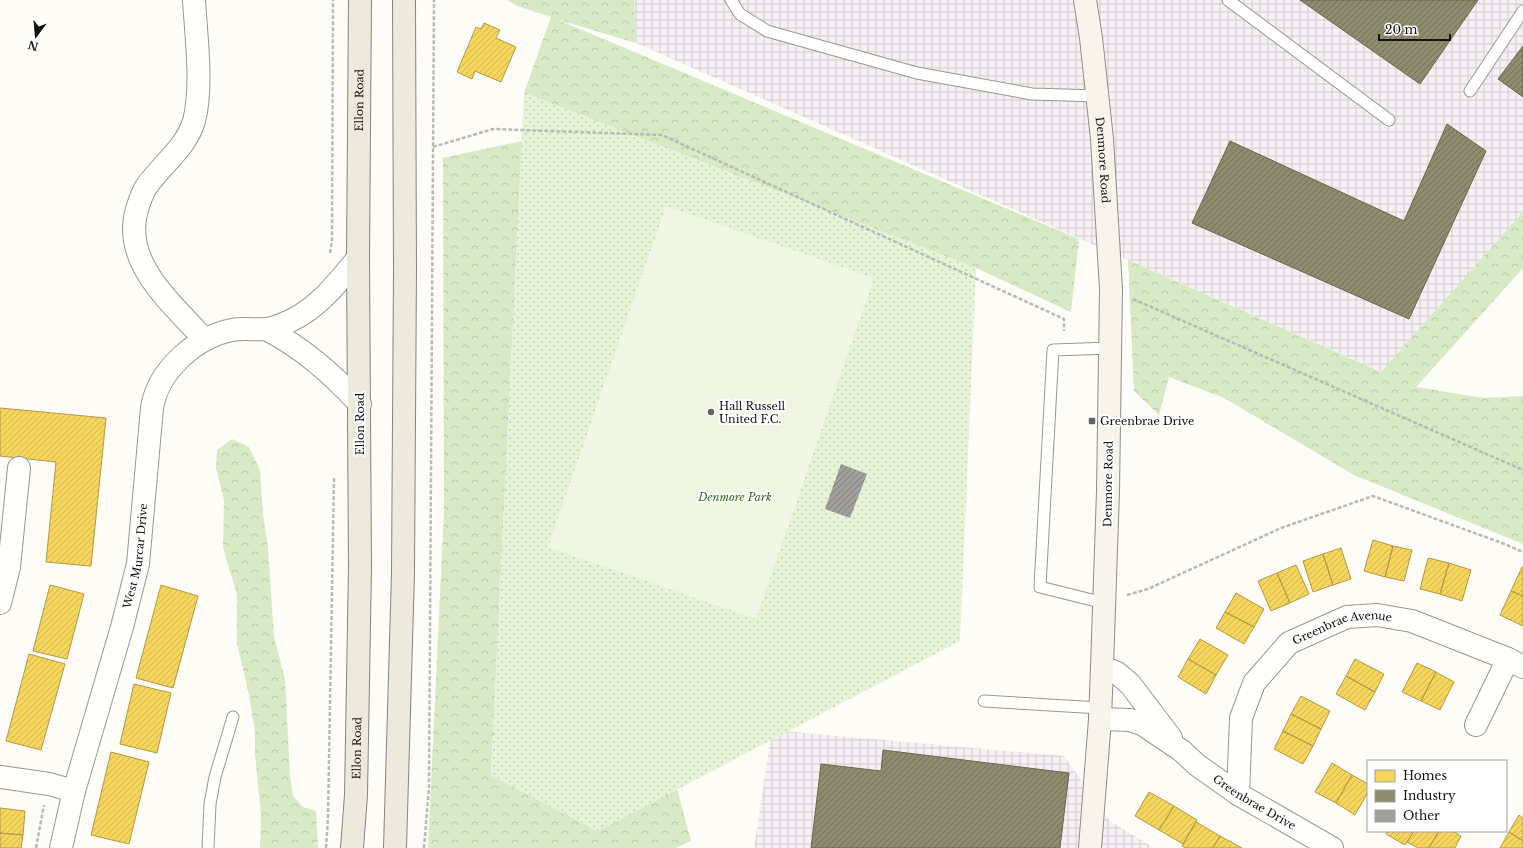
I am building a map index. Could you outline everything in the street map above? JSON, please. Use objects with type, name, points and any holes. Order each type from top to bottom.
[{"type":"main road","name":"Ellon Road","points":[[352,848],[356,795],[360,598],[358,258],[360,0]]},
{"type":"main road","points":[[395,848],[403,565],[406,269],[404,0]]},
{"type":"street","points":[[194,0],[198,83],[197,104],[194,121],[182,145],[146,188],[135,216],[134,224],[137,250],[144,268],[159,289],[204,339]]},
{"type":"street","name":"Denmore Road","points":[[1085,0],[1098,96],[1102,139],[1111,289],[1108,491],[1102,666],[1090,848]]},
{"type":"street","name":"West Murcar Drive","points":[[61,848],[74,791],[122,627],[138,564],[154,399],[157,389],[173,365],[204,339],[234,330],[266,329],[292,320],[307,311],[323,297],[358,258]]},
{"type":"street","name":"West Murcar Drive","points":[[266,329],[286,339],[309,355],[336,379],[360,404]]},
{"type":"street","points":[[0,604],[9,567],[6,535],[19,468]]},
{"type":"street","name":"Greenbrae Avenue","points":[[1238,794],[1241,718],[1254,683],[1289,643],[1347,617],[1377,615],[1412,621],[1516,663],[1476,725]]},
{"type":"street","name":"Greenbrae Drive","points":[[1102,666],[1117,673],[1130,684],[1182,752]]},
{"type":"street","name":"Greenbrae Drive","points":[[1100,713],[1142,724],[1238,794],[1332,848]]},
{"type":"street","points":[[0,777],[49,784],[74,791]]},
{"type":"lane","points":[[731,0],[740,14],[767,31],[917,73],[1032,94],[1098,96]]},
{"type":"lane","points":[[1228,0],[1389,120]]},
{"type":"lane","points":[[1470,91],[1523,11]]},
{"type":"lane","points":[[1104,603],[1040,587],[1053,350],[1111,348]]},
{"type":"lane","points":[[984,701],[1100,713]]},
{"type":"lane","points":[[208,848],[210,804],[214,784],[234,717]]},
{"type":"path","points":[[330,255],[332,241],[333,0]]},
{"type":"path","points":[[424,848],[430,787],[434,0]]},
{"type":"path","points":[[433,147],[493,129],[662,135],[1064,319],[1066,350]]},
{"type":"path","points":[[1111,289],[1523,470]]},
{"type":"path","points":[[326,848],[334,474]]},
{"type":"path","points":[[1104,603],[1148,589],[1281,528],[1373,496],[1523,552]]},
{"type":"path","points":[[36,848],[49,784]]},
{"type":"shaded area","points":[[634,0],[1523,0],[1523,268],[1416,387],[636,43]]},
{"type":"shaded area","points":[[772,730],[1064,756],[1110,821],[1154,848],[754,848]]},
{"type":"green space","points":[[507,0],[634,0],[636,43],[556,19],[1079,239],[1071,312],[976,268],[524,93],[551,17],[517,6]]},
{"type":"green space","name":"Denmore Park","points":[[524,93],[976,268],[960,641],[598,831],[491,775]]},
{"type":"green space","points":[[522,141],[491,775],[598,831],[677,789],[691,841],[676,848],[428,848],[444,510],[443,158]]},
{"type":"green space","name":"Hall Russell United F.C.","points":[[666,206],[874,278],[756,619],[548,547]]},
{"type":"green space","points":[[1523,212],[1523,268],[1416,387],[1484,398],[1523,396],[1523,544],[1354,475],[1224,398],[1169,377],[1159,415],[1134,391],[1128,260],[1381,372]]},
{"type":"green space","points":[[232,439],[249,447],[260,470],[263,514],[268,548],[274,637],[285,679],[290,776],[293,796],[303,807],[316,811],[318,848],[260,848],[261,815],[255,754],[255,732],[249,695],[237,643],[237,594],[223,548],[224,500],[216,468],[217,450]]},
{"type":"building: Homes","points":[[484,23],[500,30],[496,38],[516,47],[501,82],[475,71],[472,79],[457,72],[476,27],[481,29]]},
{"type":"building: Homes","points":[[0,408],[106,418],[91,566],[46,562],[56,462],[0,456]]},
{"type":"building: Homes","points":[[1373,540],[1393,546],[1385,577],[1364,571]]},
{"type":"building: Homes","points":[[1393,546],[1412,550],[1404,581],[1385,577]]},
{"type":"building: Homes","points":[[1341,548],[1351,579],[1333,585],[1323,554]]},
{"type":"building: Homes","points":[[1323,554],[1333,585],[1313,592],[1303,561]]},
{"type":"building: Homes","points":[[1428,558],[1449,563],[1440,594],[1420,589]]},
{"type":"building: Homes","points":[[1449,563],[1471,570],[1462,601],[1440,594]]},
{"type":"building: Homes","points":[[1296,565],[1309,594],[1290,603],[1277,573]]},
{"type":"building: Homes","points":[[1523,567],[1523,596],[1511,591]]},
{"type":"building: Homes","points":[[1277,573],[1290,603],[1271,611],[1258,581]]},
{"type":"building: Homes","points":[[50,585],[84,594],[67,659],[33,651]]},
{"type":"building: Homes","points":[[161,585],[198,596],[173,688],[136,678]]},
{"type":"building: Homes","points":[[1511,591],[1523,596],[1523,626],[1500,615]]},
{"type":"building: Homes","points":[[1236,593],[1264,609],[1254,627],[1225,612]]},
{"type":"building: Homes","points":[[1225,612],[1254,627],[1244,644],[1216,628]]},
{"type":"building: Homes","points":[[1200,639],[1228,655],[1216,675],[1188,659]]},
{"type":"building: Homes","points":[[29,654],[65,664],[41,750],[6,741]]},
{"type":"building: Homes","points":[[1188,659],[1216,675],[1206,694],[1178,677]]},
{"type":"building: Homes","points":[[1355,659],[1384,674],[1375,692],[1346,676]]},
{"type":"building: Homes","points":[[1417,663],[1436,672],[1421,701],[1402,692]]},
{"type":"building: Homes","points":[[1436,672],[1454,682],[1440,710],[1421,701]]},
{"type":"building: Homes","points":[[1346,676],[1375,692],[1365,710],[1336,694]]},
{"type":"building: Homes","points":[[134,684],[171,693],[157,753],[120,744]]},
{"type":"building: Homes","points":[[1301,696],[1330,711],[1321,729],[1291,714]]},
{"type":"building: Homes","points":[[1291,714],[1321,729],[1313,746],[1283,731]]},
{"type":"building: Homes","points":[[1283,731],[1313,746],[1303,764],[1274,749]]},
{"type":"building: Homes","points":[[111,752],[149,762],[129,844],[91,835]]},
{"type":"building: Homes","points":[[1332,763],[1352,775],[1336,803],[1315,792]]},
{"type":"building: Homes","points":[[1352,775],[1367,783],[1367,794],[1355,815],[1336,803]]},
{"type":"building: Homes","points":[[1149,792],[1174,806],[1159,830],[1135,816]]},
{"type":"building: Homes","points":[[1174,806],[1197,820],[1183,844],[1159,830]]},
{"type":"building: Homes","points":[[0,808],[25,811],[23,835],[0,833]]},
{"type":"building: Homes","points":[[1519,815],[1523,818],[1523,841],[1509,832]]},
{"type":"building: Homes","points":[[1196,822],[1220,836],[1213,848],[1185,848],[1182,846]]},
{"type":"building: Homes","points":[[1387,832],[1413,832],[1405,845],[1386,834]]},
{"type":"building: Homes","points":[[1413,832],[1438,832],[1429,848],[1418,848],[1407,842]]},
{"type":"building: Homes","points":[[1438,832],[1455,832],[1461,836],[1455,848],[1429,848]]},
{"type":"building: Homes","points":[[1509,832],[1523,841],[1523,848],[1500,848]]},
{"type":"building: Homes","points":[[0,833],[23,835],[21,848],[0,848]]},
{"type":"building: Homes","points":[[1220,836],[1242,848],[1213,848]]},
{"type":"building: Industry","points":[[1300,0],[1478,0],[1420,84]]},
{"type":"building: Industry","points":[[1523,46],[1523,97],[1498,79]]},
{"type":"building: Industry","points":[[1447,124],[1486,151],[1409,319],[1192,223],[1230,141],[1404,221]]},
{"type":"building: Industry","points":[[883,750],[1069,773],[1060,848],[811,848],[821,764],[881,771]]},
{"type":"building: Other","points":[[841,464],[867,474],[850,518],[825,509]]},
{"type":"place","name":"Hall Russell United F.C.","points":[[711,412]]},
{"type":"place","name":"Greenbrae Drive","points":[[1092,421]]}]
